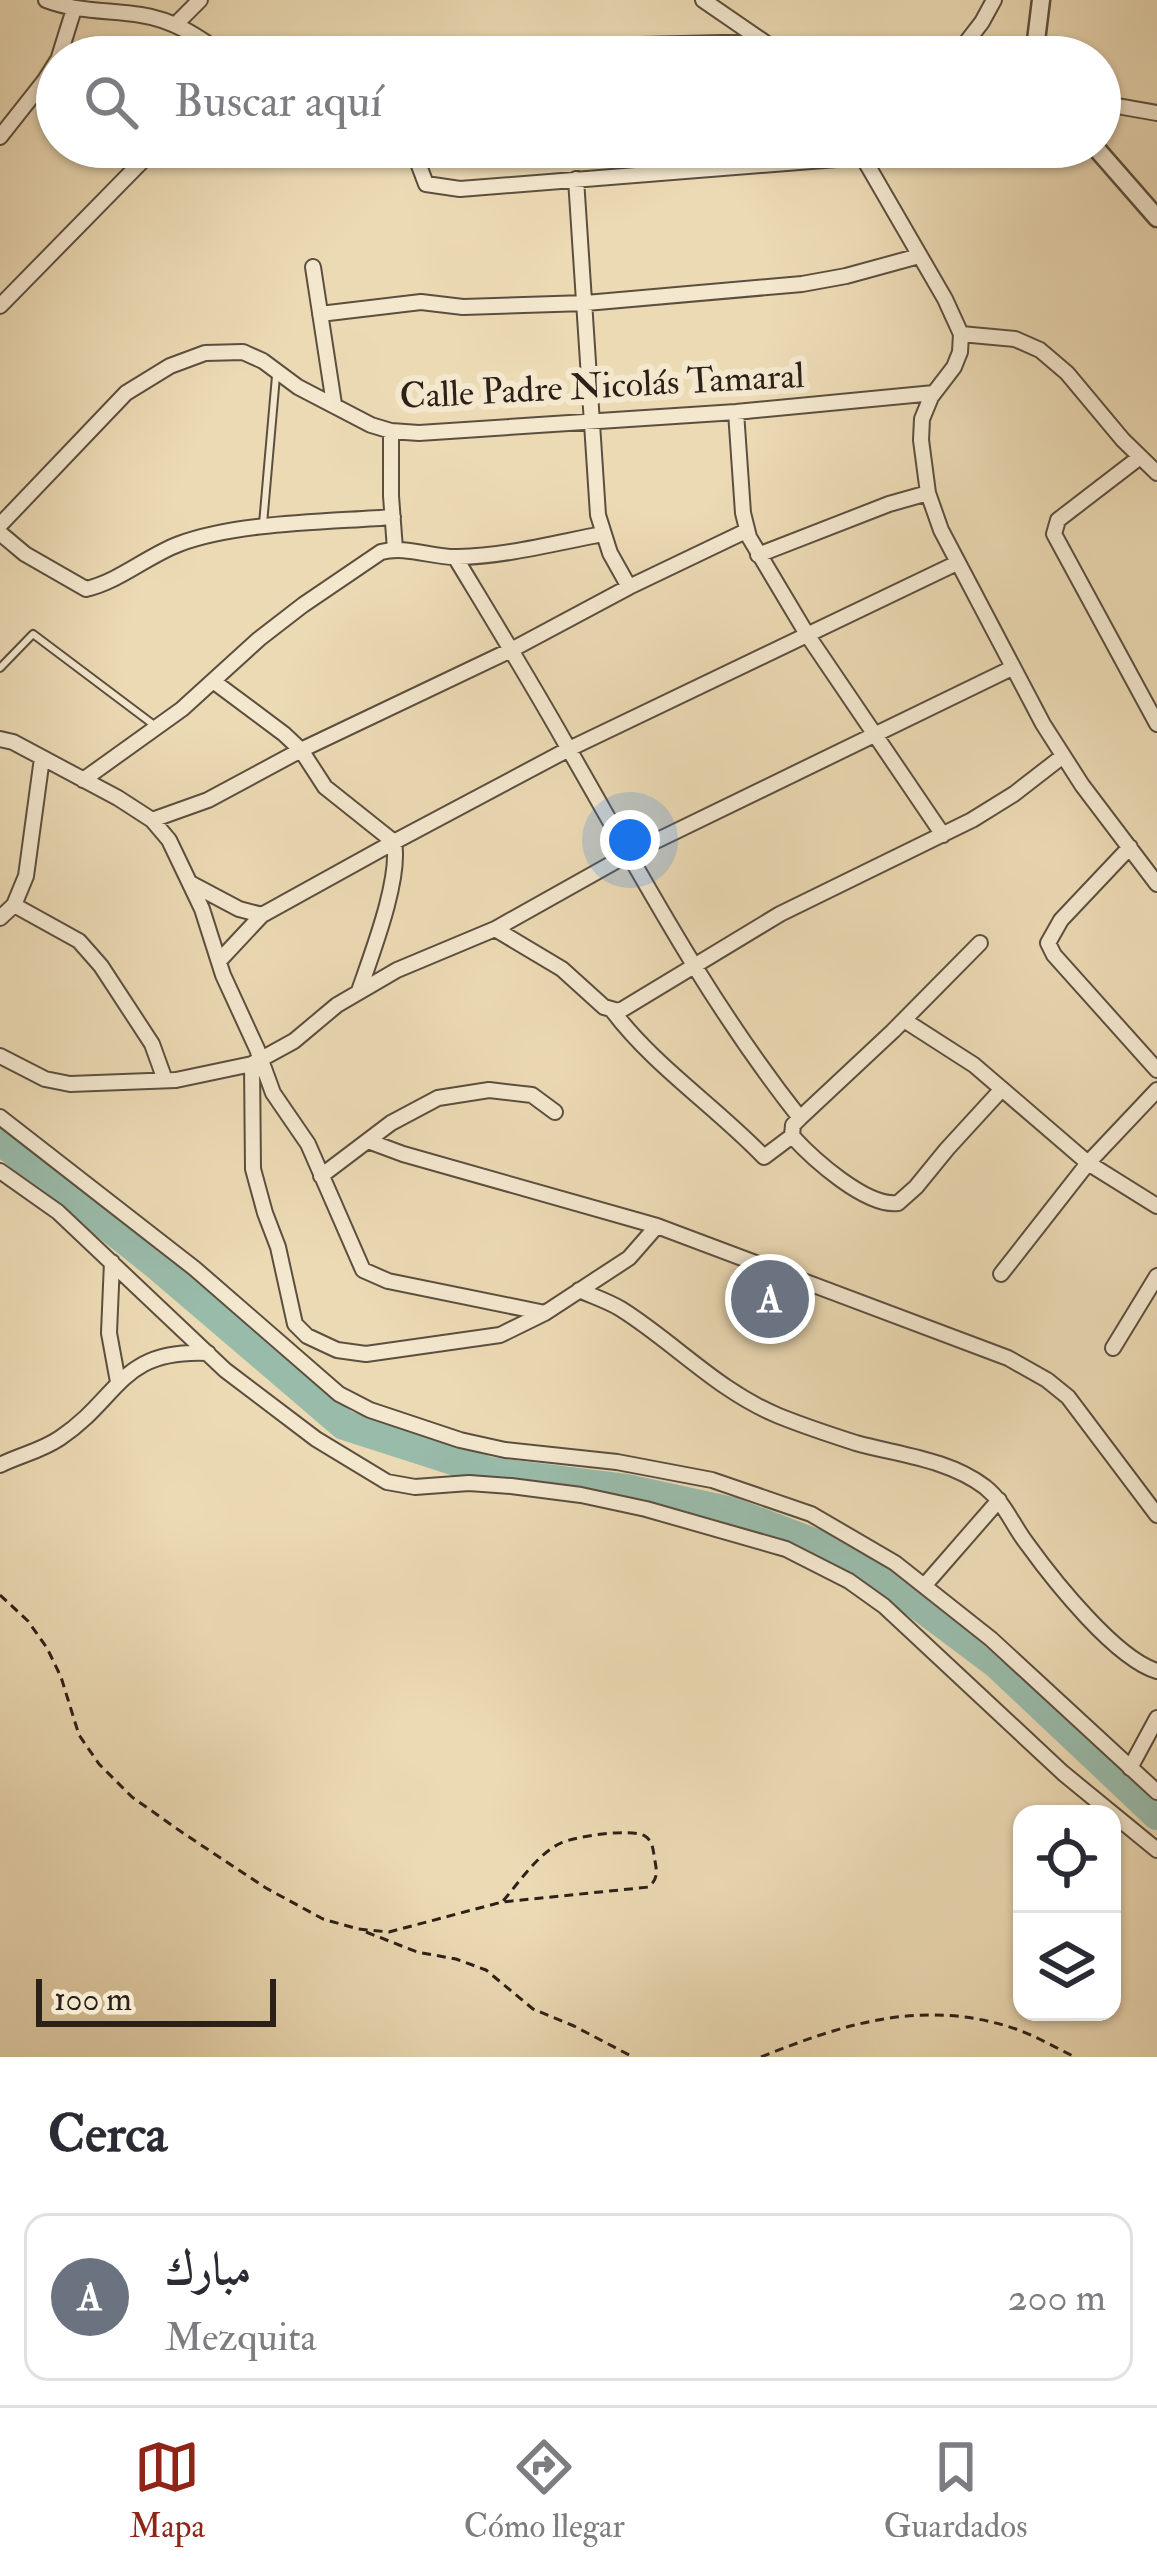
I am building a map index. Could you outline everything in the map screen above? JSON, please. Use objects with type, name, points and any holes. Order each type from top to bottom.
[{"type":"street","points":[[46,0],[74,9],[146,15],[176,24],[195,36]]},
{"type":"street","points":[[176,24],[200,0]]},
{"type":"street","points":[[703,0],[754,36]]},
{"type":"street","points":[[972,36],[994,0]]},
{"type":"street","points":[[1037,36],[1041,0]]},
{"type":"street","points":[[65,36],[74,9]]},
{"type":"street","points":[[0,136],[36,91]]},
{"type":"street","points":[[1121,106],[1157,112]]},
{"type":"street","points":[[0,306],[135,168]]},
{"type":"street","points":[[419,168],[429,187],[460,189],[692,168]]},
{"type":"street","points":[[869,168],[961,334],[954,367],[922,418],[928,493],[957,563],[1063,756],[1157,884]]},
{"type":"street","points":[[1113,168],[1157,218]]},
{"type":"street","points":[[576,179],[594,479],[603,534],[628,587]]},
{"type":"street","points":[[320,314],[421,302],[464,307],[586,303],[802,284],[919,256]]},
{"type":"street","points":[[313,267],[334,404]]},
{"type":"street","points":[[961,334],[1000,336],[1040,350],[1157,473]]},
{"type":"street","name":"Calle Padre Nicolás Tamaral","points":[[0,529],[126,393],[170,366],[205,353],[243,352],[370,425],[419,433],[736,412],[934,393]]},
{"type":"street","points":[[736,412],[746,531],[808,636],[943,835]]},
{"type":"street","points":[[391,431],[395,549]]},
{"type":"street","points":[[1140,457],[1058,520],[1054,534],[1157,724]]},
{"type":"street","points":[[758,555],[928,493]]},
{"type":"street","points":[[0,529],[26,554],[86,589],[103,586],[177,544],[224,531],[392,517]]},
{"type":"street","points":[[152,820],[208,800],[746,531]]},
{"type":"street","points":[[83,780],[182,709],[303,605],[381,552],[395,549],[455,557],[603,534]]},
{"type":"street","points":[[455,557],[692,967],[800,1118]]},
{"type":"street","points":[[218,961],[262,915],[394,842],[569,749],[957,563]]},
{"type":"street","points":[[0,1056],[58,1083],[165,1081],[256,1062],[397,970],[495,929],[627,855],[1012,668]]},
{"type":"street","points":[[213,681],[301,750],[325,788],[394,842],[390,890],[359,991]]},
{"type":"street","points":[[0,739],[152,820],[169,840],[202,909],[256,1062],[308,1144],[363,1270],[388,1282],[544,1312]]},
{"type":"street","points":[[612,1010],[623,1009],[780,914],[943,835],[1014,794],[1063,756]]},
{"type":"street","points":[[0,918],[14,905],[26,876],[42,758]]},
{"type":"street","points":[[1130,847],[1061,920],[1048,943],[1157,1070]]},
{"type":"street","points":[[189,882],[239,909],[262,915]]},
{"type":"street","points":[[14,905],[79,941],[101,966],[152,1044],[165,1081]]},
{"type":"street","points":[[495,929],[562,969],[594,1000],[612,1010],[634,1039],[764,1156],[792,1136],[793,1125],[980,943]]},
{"type":"street","points":[[904,1020],[974,1065],[1088,1163],[1157,1206]]},
{"type":"street","points":[[256,1062],[253,1169],[296,1324],[307,1336],[337,1350],[366,1354],[500,1336],[628,1258],[657,1226]]},
{"type":"street","points":[[792,1136],[854,1188],[880,1203],[898,1204],[1002,1089]]},
{"type":"street","points":[[321,1176],[391,1123],[438,1098],[488,1090],[532,1095],[555,1112]]},
{"type":"street","points":[[1001,1274],[1088,1163],[1157,1090]]},
{"type":"street","points":[[0,1117],[194,1268],[339,1394],[370,1410],[460,1440],[712,1480],[811,1514],[895,1564],[991,1639],[1157,1792]]},
{"type":"street","points":[[368,1141],[657,1226],[1008,1358],[1068,1397],[1157,1515]]},
{"type":"street","points":[[0,1171],[58,1212],[260,1397],[387,1482],[415,1487],[469,1483],[646,1509],[759,1540],[808,1558],[849,1581],[884,1606],[1063,1773],[1157,1850]]},
{"type":"street","points":[[112,1262],[109,1333],[118,1382]]},
{"type":"street","points":[[1113,1348],[1157,1276]]},
{"type":"street","points":[[579,1290],[619,1307],[725,1389],[777,1415],[858,1443],[898,1451],[982,1484],[1106,1638],[1145,1668],[1157,1671]]},
{"type":"street","points":[[0,1465],[62,1437],[140,1366],[161,1356],[208,1354]]},
{"type":"street","points":[[924,1586],[999,1500]]},
{"type":"street","points":[[1130,1768],[1157,1718]]},
{"type":"lane","points":[[262,528],[276,372]]},
{"type":"lane","points":[[0,668],[33,634],[157,727]]},
{"type":"path","points":[[0,1595],[28,1621],[47,1648],[79,1735],[99,1764],[132,1797],[266,1888],[323,1919],[486,1970],[533,2009],[633,2057]]},
{"type":"path","points":[[358,1929],[389,1932],[502,1902],[650,1886],[657,1875],[652,1844],[635,1833],[578,1836],[546,1852],[502,1902]]},
{"type":"path","points":[[761,2057],[842,2026],[942,2013],[1016,2029],[1076,2057]]},
{"type":"waterway","points":[[0,1140],[158,1266],[344,1425],[490,1472],[626,1489],[732,1512],[824,1547],[909,1598],[997,1664],[1157,1815]]},
{"type":"place","name":"مبارك","points":[[770,1299]]}]
